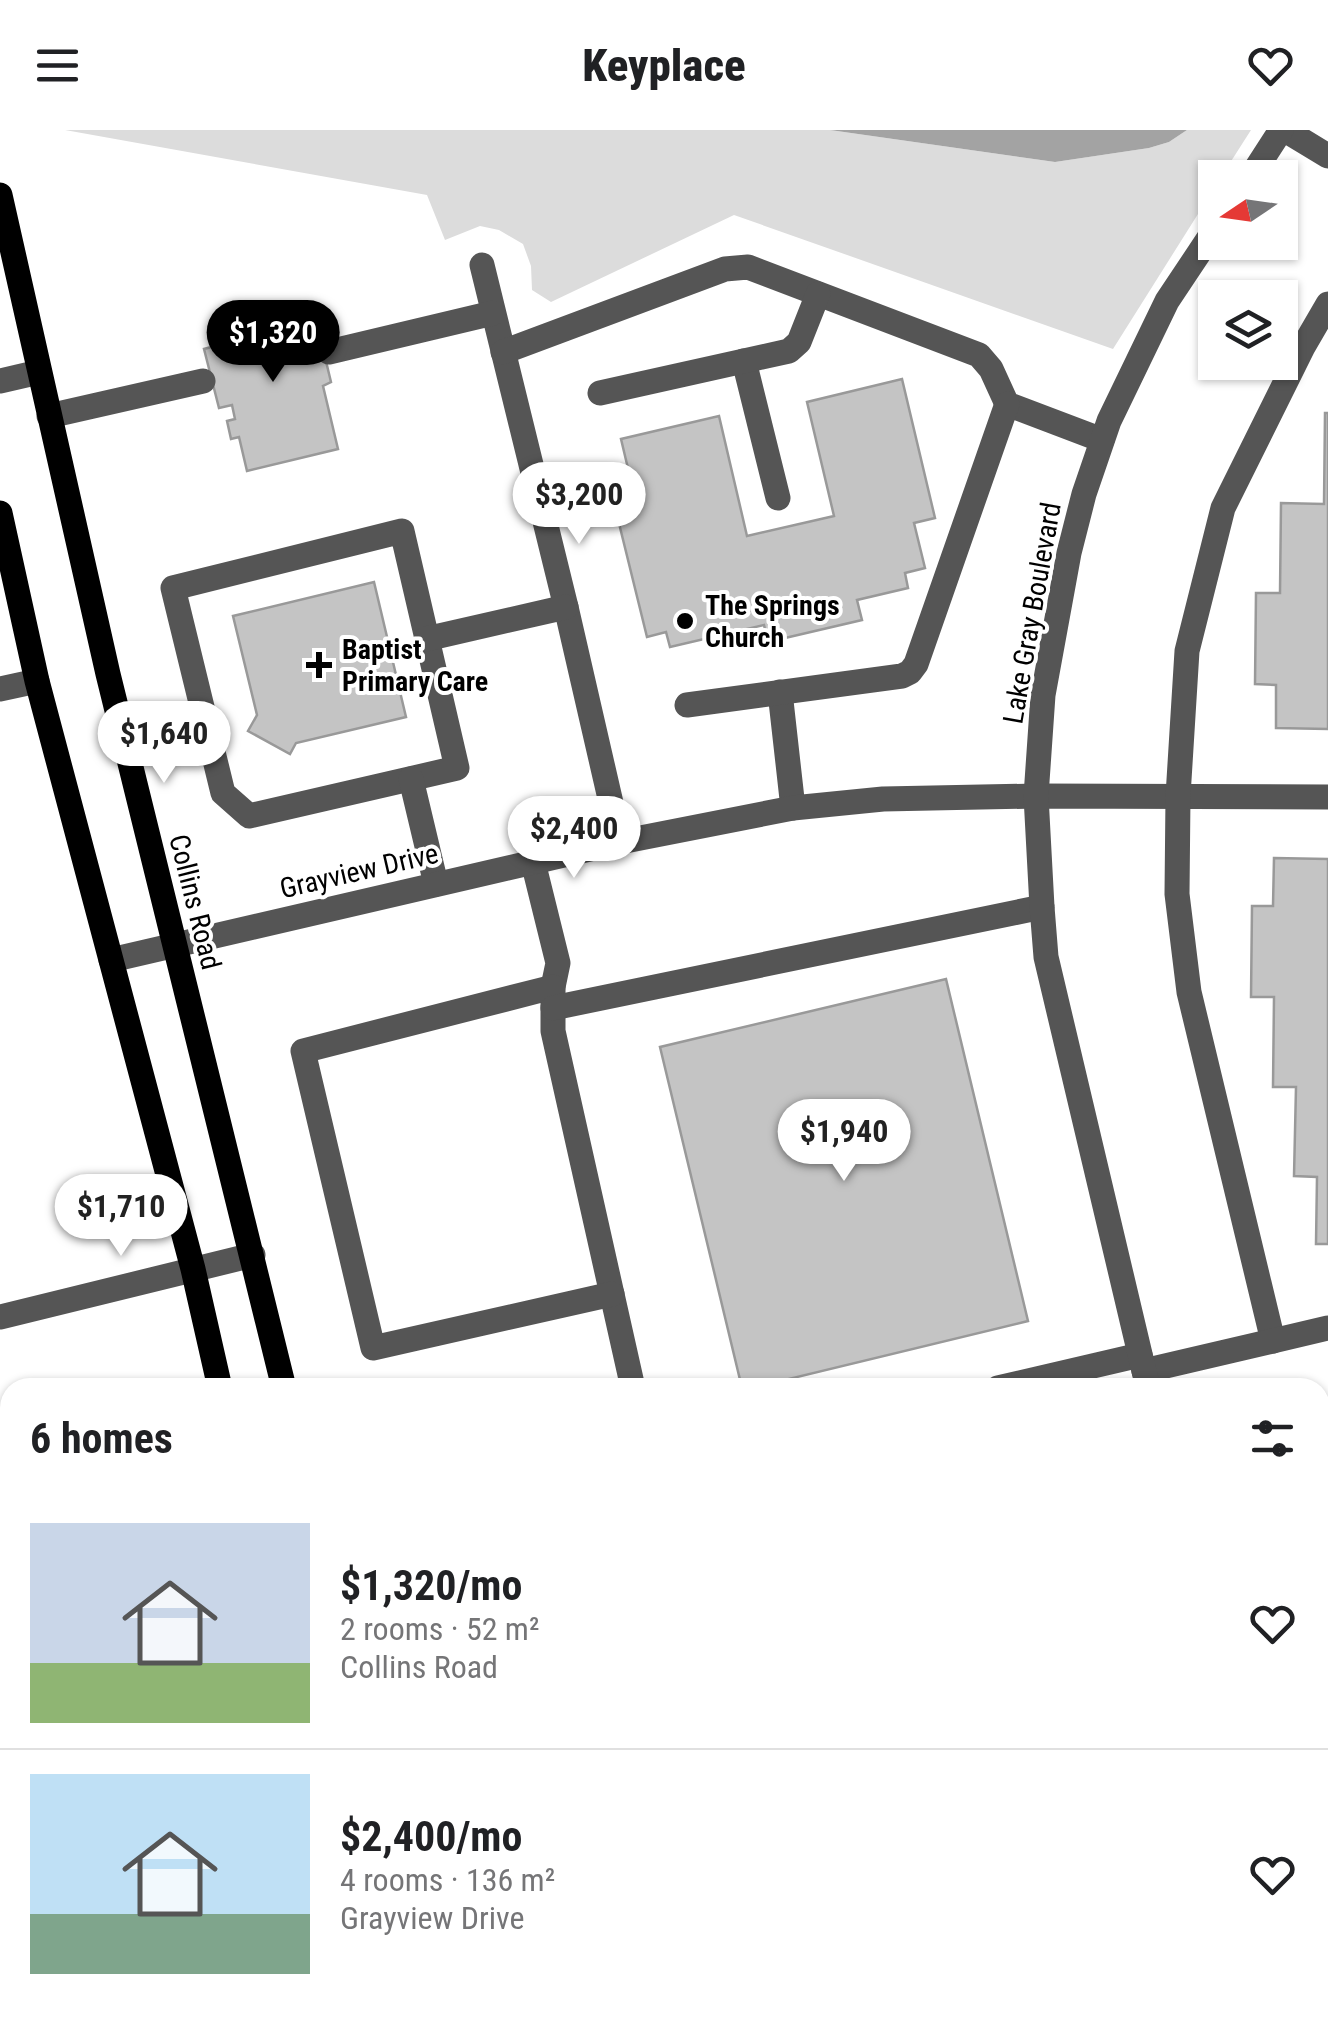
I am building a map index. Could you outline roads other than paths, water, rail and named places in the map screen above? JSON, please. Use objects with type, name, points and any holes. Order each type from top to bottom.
[{"type":"main road","name":"Collins Road","points":[[0,195],[108,674],[282,1378]]},
{"type":"main road","points":[[0,513],[37,681],[218,1378]]},
{"type":"street","points":[[1262,160],[1283,130],[1328,156]]},
{"type":"street","name":"Lake Gray Boulevard","points":[[1144,1371],[1046,957],[1036,796],[1042,695],[1076,524],[1109,420],[1167,301],[1198,254]]},
{"type":"street","points":[[482,265],[620,842]]},
{"type":"street","points":[[503,352],[725,269],[748,268],[979,355],[991,368],[1007,404],[910,672],[688,705]]},
{"type":"street","points":[[600,393],[794,348],[818,294]]},
{"type":"street","points":[[1272,1341],[1189,992],[1177,894],[1178,796],[1186,651],[1223,508],[1303,346],[1328,304]]},
{"type":"street","points":[[329,352],[493,313]]},
{"type":"street","points":[[744,361],[778,498]]},
{"type":"street","points":[[0,381],[39,372]]},
{"type":"street","points":[[49,416],[203,380]]},
{"type":"street","points":[[1007,404],[1102,440]]},
{"type":"street","points":[[402,531],[426,639],[456,768],[249,816],[223,793],[173,588],[402,531]]},
{"type":"street","points":[[426,639],[566,607]]},
{"type":"street","points":[[0,690],[37,681]]},
{"type":"street","points":[[780,692],[793,808]]},
{"type":"street","points":[[411,779],[436,884]]},
{"type":"street","name":"Grayview Drive","points":[[111,960],[620,842],[793,808],[883,799],[1328,797]]},
{"type":"street","points":[[532,862],[558,963],[553,1031],[631,1378]]},
{"type":"street","points":[[612,1294],[372,1348],[303,1052],[553,998],[1042,908]]},
{"type":"street","points":[[0,1317],[253,1255]]},
{"type":"street","points":[[1084,1378],[1144,1371],[1328,1328]]},
{"type":"place","name":"The Springs Church","points":[[685,621]]},
{"type":"place","name":"Baptist Primary Care","points":[[319,665]]}]
